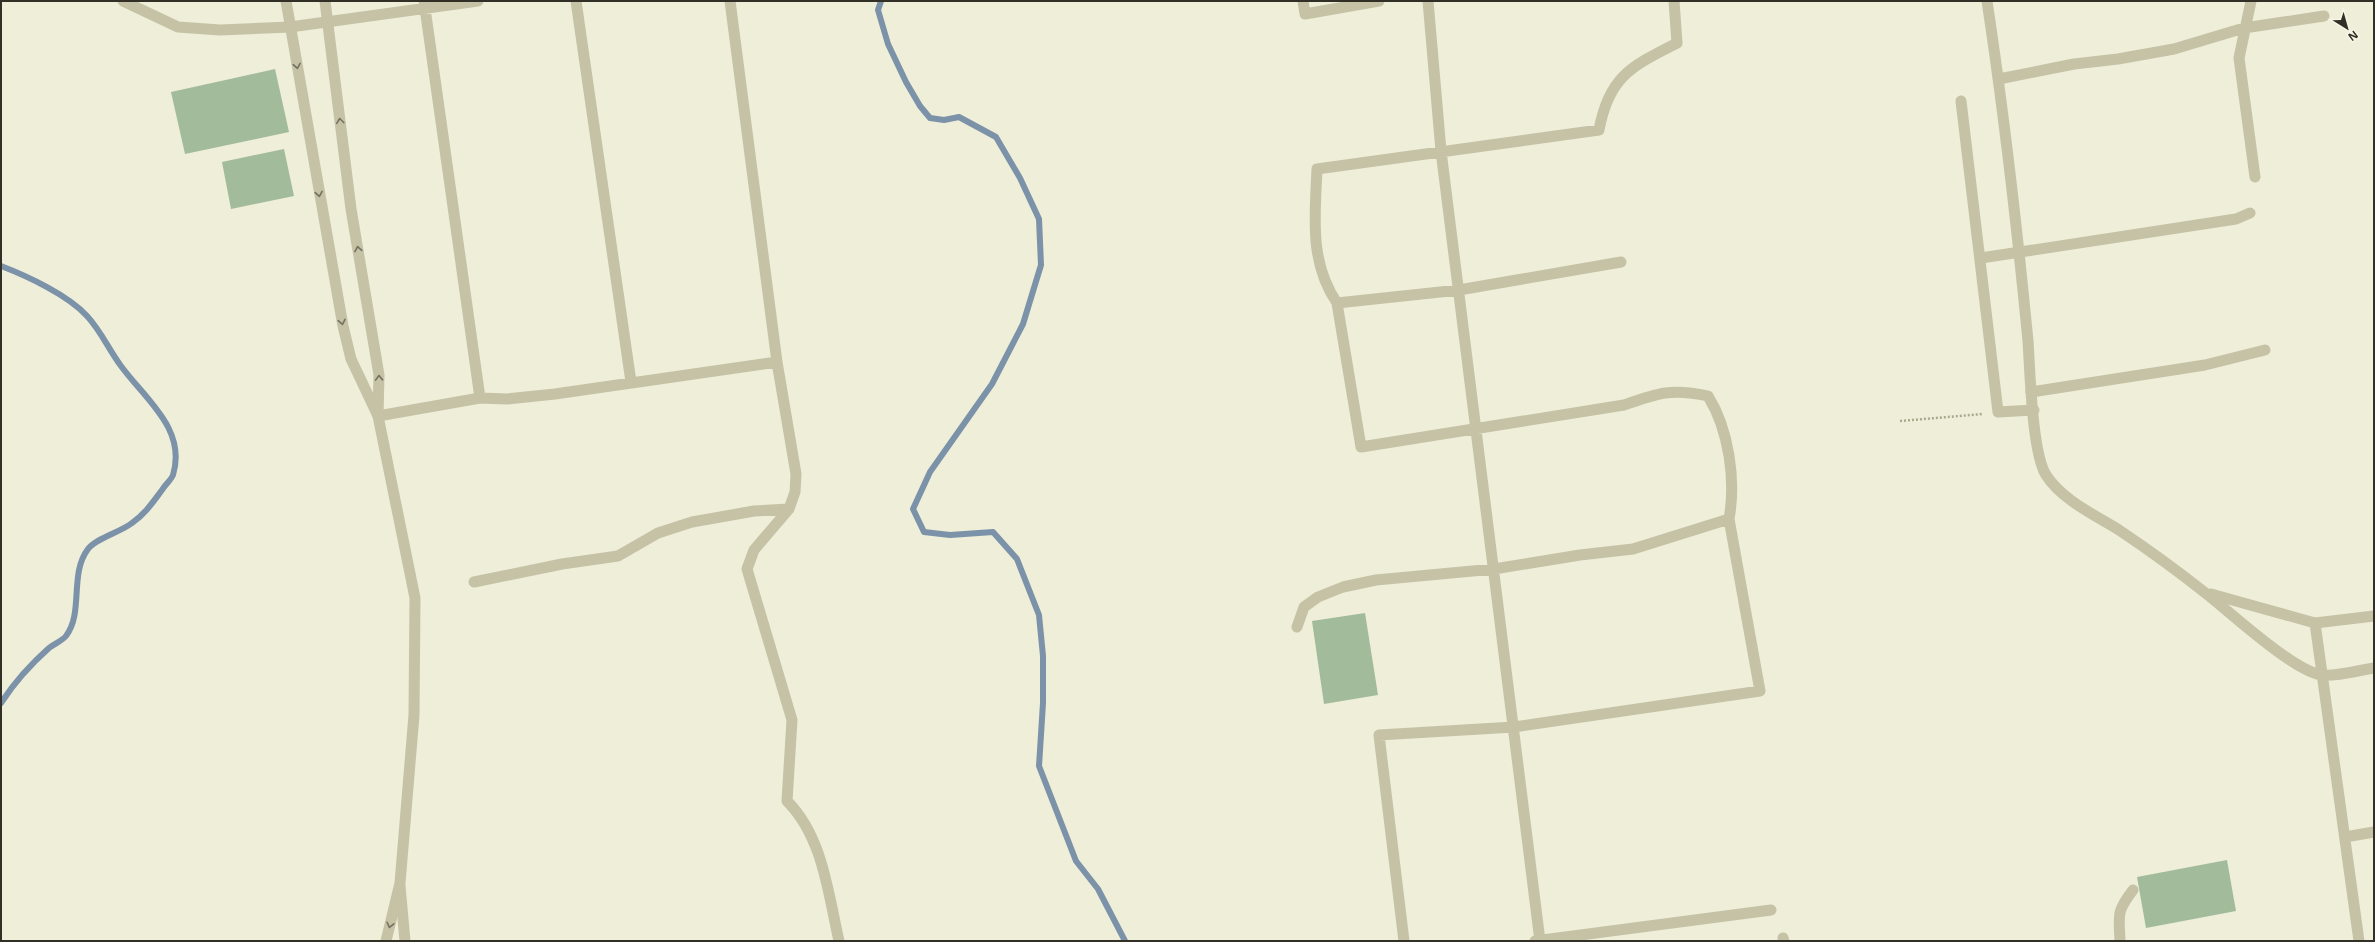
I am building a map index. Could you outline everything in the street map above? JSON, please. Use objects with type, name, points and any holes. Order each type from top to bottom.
[{"type":"street","points":[[123,1],[178,27],[220,30],[290,27],[328,23],[424,5],[478,1]]},
{"type":"street","points":[[286,1],[343,326],[351,359],[378,416]]},
{"type":"street","points":[[325,1],[351,209],[379,375],[378,416],[415,598],[414,715],[400,883],[386,941]]},
{"type":"street","points":[[576,1],[631,382]]},
{"type":"street","points":[[730,1],[777,362],[796,474],[794,492],[789,509],[754,550],[747,569],[792,720],[787,801],[800,814],[808,829],[826,880],[839,941]]},
{"type":"street","points":[[1303,1],[1305,14],[1379,1]]},
{"type":"street","points":[[1428,1],[1441,151],[1514,727],[1538,941],[1771,910]]},
{"type":"street","points":[[1404,941],[1379,735],[1514,727],[1760,691],[1729,518],[1733,497],[1731,474],[1716,409],[1708,396],[1690,392],[1660,392],[1624,405],[1361,447],[1337,303],[1326,288],[1318,263],[1315,221],[1317,169],[1599,130],[1602,113],[1610,94],[1621,76],[1634,66],[1678,43],[1674,1]]},
{"type":"street","points":[[1987,1],[1999,79],[2018,253],[2031,392],[2040,458],[2045,474],[2057,487],[2206,593],[2292,662],[2322,675],[2374,668]]},
{"type":"street","points":[[2251,1],[2244,28],[2240,58],[2255,177]]},
{"type":"street","points":[[424,5],[480,398]]},
{"type":"street","points":[[1999,79],[2074,64],[2118,60],[2174,49],[2244,28],[2324,16]]},
{"type":"street","points":[[1961,101],[1981,258],[1998,412],[2034,410]]},
{"type":"street","points":[[1981,258],[2236,219],[2250,213]]},
{"type":"street","points":[[1337,303],[1459,290],[1621,262]]},
{"type":"street","points":[[2031,392],[2205,365],[2265,350]]},
{"type":"street","points":[[378,416],[480,398],[508,400],[777,362]]},
{"type":"street","points":[[474,582],[562,564],[618,556],[658,533],[692,522],[754,511],[789,509]]},
{"type":"street","points":[[1297,627],[1304,607],[1318,598],[1343,587],[1405,576],[1494,569],[1580,554],[1633,549],[1729,518]]},
{"type":"street","points":[[2206,593],[2315,623],[2374,616]]},
{"type":"street","points":[[2315,623],[2359,941]]},
{"type":"street","points":[[2345,837],[2374,832]]},
{"type":"street","points":[[400,883],[405,941]]},
{"type":"street","points":[[2120,941],[2118,915],[2122,904],[2133,890]]},
{"type":"path","points":[[1900,422],[1998,412]]},
{"type":"green space","points":[[275,69],[289,132],[185,154],[171,92]]},
{"type":"green space","points":[[284,149],[294,196],[231,209],[222,162]]},
{"type":"green space","points":[[1365,613],[1378,695],[1324,704],[1312,621]]},
{"type":"green space","points":[[2227,860],[2236,911],[2146,928],[2137,877]]},
{"type":"waterway","points":[[881,1],[878,10],[888,44],[906,82],[920,106],[930,118],[944,120],[959,117],[996,137],[1020,178],[1039,219],[1041,265],[1023,324],[992,384],[930,472],[913,509],[924,532],[950,535],[993,532],[1017,559],[1039,615],[1043,656],[1043,703],[1039,766],[1076,861],[1098,889],[1125,941]]},
{"type":"waterway","points":[[1,266],[47,287],[79,308],[87,316],[97,328],[121,366],[161,416],[169,429],[174,443],[176,458],[172,477],[145,512],[127,526],[97,542],[88,549],[82,559],[79,570],[74,616],[66,636],[49,648],[36,661],[17,681],[1,703]]}]
